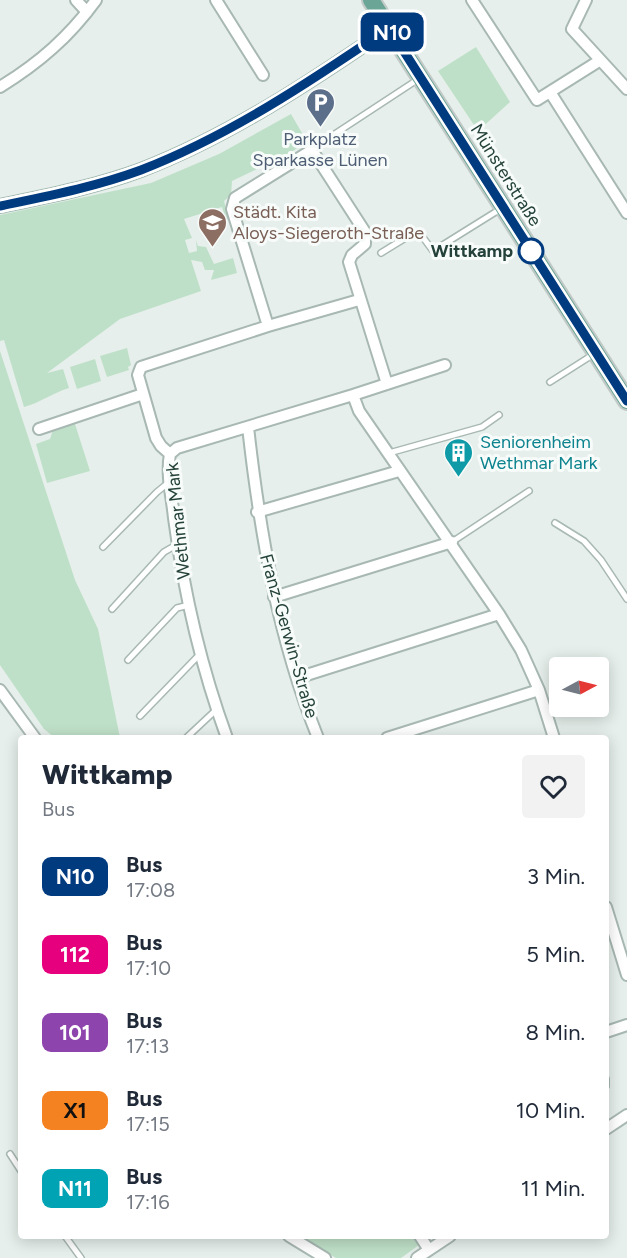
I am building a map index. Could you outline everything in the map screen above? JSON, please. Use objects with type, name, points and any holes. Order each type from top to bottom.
[{"type":"main road","name":"Münsterstraße","points":[[371,0],[627,401]]},
{"type":"street","points":[[76,0],[87,12]]},
{"type":"street","points":[[0,87],[31,68],[58,46],[96,0]]},
{"type":"street","points":[[216,0],[263,75]]},
{"type":"street","points":[[472,0],[537,100],[599,61]]},
{"type":"street","points":[[586,0],[572,30],[627,89]]},
{"type":"street","points":[[0,206],[98,184],[169,158],[277,100],[389,28]]},
{"type":"street","points":[[550,93],[627,213]]},
{"type":"street","points":[[268,326],[232,209],[236,198],[312,150],[365,231],[365,244],[352,255],[350,262],[359,300],[387,384]]},
{"type":"street","points":[[170,454],[156,438],[138,375],[141,367],[268,326],[359,300]]},
{"type":"street","name":"Wethmar Mark","points":[[226,735],[189,605],[170,482],[170,454],[177,448],[445,365]]},
{"type":"street","points":[[39,429],[143,394]]},
{"type":"street","points":[[353,395],[359,411],[399,471],[452,542],[499,614],[520,650],[539,690],[553,735]]},
{"type":"street","name":"Franz-Gerwin-Straße","points":[[248,427],[257,512],[274,597],[297,678],[317,735]]},
{"type":"street","points":[[257,512],[399,471]]},
{"type":"street","points":[[274,597],[452,542]]},
{"type":"street","points":[[297,678],[499,614]]},
{"type":"street","points":[[0,690],[33,735]]},
{"type":"street","points":[[396,735],[539,690]]},
{"type":"street","points":[[609,918],[627,975]]},
{"type":"street","points":[[609,947],[617,944]]},
{"type":"street","points":[[609,1031],[627,1025]]},
{"type":"street","points":[[609,1127],[627,1115]]},
{"type":"street","points":[[294,1239],[325,1258]]},
{"type":"street","points":[[422,1239],[429,1250]]},
{"type":"street","points":[[417,1258],[446,1239]]},
{"type":"lane","points":[[324,141],[421,77]]},
{"type":"lane","points":[[381,254],[415,232],[422,236],[433,251],[504,207]]},
{"type":"lane","points":[[550,382],[596,353]]},
{"type":"lane","points":[[389,453],[482,427],[499,415]]},
{"type":"lane","points":[[103,547],[157,492],[170,482]]},
{"type":"lane","points":[[452,542],[528,491]]},
{"type":"lane","points":[[555,523],[584,541],[601,560],[627,599]]},
{"type":"lane","points":[[112,609],[164,552],[178,544]]},
{"type":"lane","points":[[128,660],[177,608],[189,605]]},
{"type":"lane","points":[[140,716],[201,653]]},
{"type":"lane","points":[[189,735],[217,709]]},
{"type":"lane","points":[[10,1154],[18,1166]]},
{"type":"lane","points":[[67,1239],[81,1258]]},
{"type":"green space","points":[[476,47],[510,102],[478,131],[438,71]]},
{"type":"green space","points":[[291,114],[306,140],[291,153],[232,181],[231,195],[224,201],[229,219],[226,220],[222,207],[184,219],[192,238],[185,240],[189,253],[197,251],[196,240],[198,246],[206,247],[214,264],[233,258],[237,273],[211,280],[214,270],[205,270],[202,262],[191,260],[201,291],[120,319],[47,373],[63,369],[69,388],[24,407],[4,340],[0,341],[0,215],[151,183],[219,154]]},
{"type":"green space","points":[[127,348],[131,365],[128,367],[129,370],[107,377],[100,356]]},
{"type":"green space","points":[[0,351],[75,580],[98,629],[119,735],[51,735],[44,729],[0,665]]},
{"type":"green space","points":[[95,359],[101,381],[77,389],[70,367]]},
{"type":"green space","points":[[74,421],[90,471],[47,483],[36,444],[50,439],[54,427]]},
{"type":"green space","points":[[305,1239],[415,1239],[419,1245],[401,1258],[336,1258]]},
{"type":"bus line","name":"N10","points":[[0,206],[108,181],[169,158],[277,100],[352,54],[389,28],[627,401]]},
{"type":"place","name":"Parkplatz Sparkasse Lünen","points":[[320,128]]},
{"type":"place","name":"Städt. Kita Aloys-Siegeroth-Straße","points":[[212,248]]},
{"type":"place","name":"Wittkamp","points":[[531,251]]},
{"type":"place","name":"Seniorenheim Wethmar Mark","points":[[459,478]]}]
